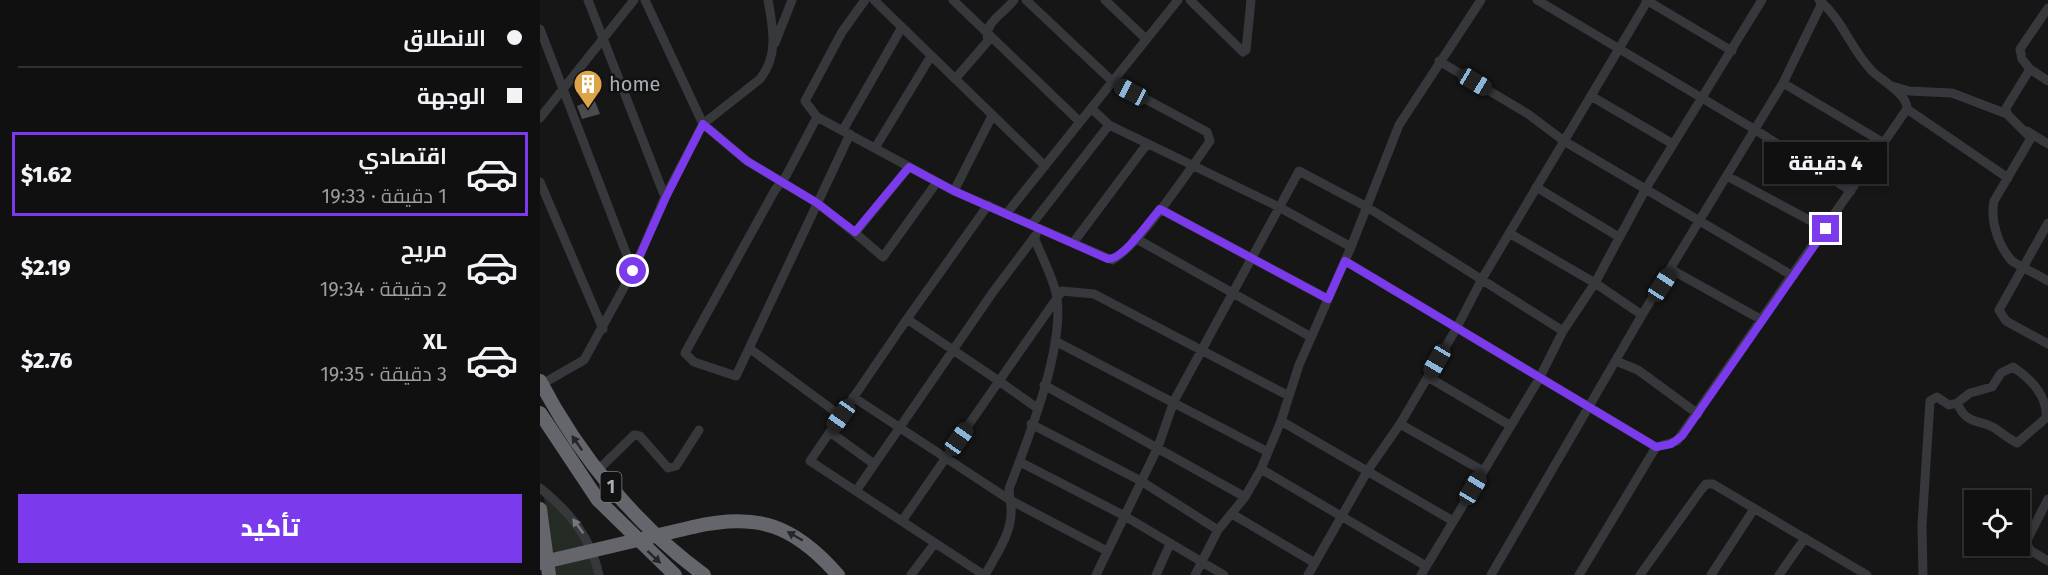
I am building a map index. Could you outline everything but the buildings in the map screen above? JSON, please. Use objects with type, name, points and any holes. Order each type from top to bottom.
[{"type":"highway","name":"1","points":[[541,383],[568,430],[597,471],[645,524],[681,558],[704,575]]},
{"type":"highway","name":"1","points":[[540,413],[598,500],[675,575]]},
{"type":"highway","points":[[540,509],[546,571],[693,527],[719,521],[746,519],[771,524],[810,545],[838,575]]},
{"type":"street","points":[[588,0],[666,197]]},
{"type":"street","points":[[540,118],[634,0]]},
{"type":"street","points":[[645,0],[703,124],[747,161],[817,203],[883,257],[937,182]]},
{"type":"street","points":[[768,0],[774,45]]},
{"type":"street","points":[[541,383],[584,360],[633,271],[666,197],[703,124],[760,79],[767,70],[774,45],[792,0]]},
{"type":"street","points":[[865,0],[842,33],[805,101],[817,117],[954,191],[1112,260],[1135,238],[1194,165],[1210,141],[1208,132],[1112,81],[1026,0]]},
{"type":"street","points":[[874,0],[1045,166]]},
{"type":"street","points":[[953,0],[1080,122]]},
{"type":"street","points":[[955,79],[988,41],[986,32],[988,25],[1014,0]]},
{"type":"street","points":[[1105,0],[1146,39]]},
{"type":"street","points":[[1007,213],[1178,0]]},
{"type":"street","points":[[1190,0],[1243,52],[1246,50],[1251,0]]},
{"type":"street","points":[[1195,575],[1218,530],[1245,497],[1261,469],[1311,337],[1351,247],[1399,125],[1481,0]]},
{"type":"street","points":[[1537,0],[1754,129],[1851,191]]},
{"type":"street","points":[[1308,575],[1368,470],[1400,424],[1428,377],[1482,279],[1647,0],[1732,51]]},
{"type":"street","points":[[1421,575],[1539,379],[1563,332],[1595,283],[1645,190],[1762,0]]},
{"type":"street","points":[[1491,575],[1642,315],[1672,270],[1783,83],[1821,1],[1833,13],[1862,60],[1906,102],[1907,109],[1698,414],[1677,441],[1656,447],[1579,575]]},
{"type":"street","points":[[2048,8],[2020,49],[2022,59],[2030,69],[2048,81]]},
{"type":"street","points":[[817,117],[685,352],[694,362],[731,377],[736,376],[817,203],[846,132],[902,27]]},
{"type":"street","points":[[540,29],[633,271]]},
{"type":"street","points":[[875,148],[931,56]]},
{"type":"street","points":[[1439,61],[1528,114],[1564,141],[1698,223],[1793,276]]},
{"type":"street","points":[[2007,114],[2006,108],[2030,69]]},
{"type":"street","points":[[1783,83],[1884,143]]},
{"type":"street","points":[[1888,85],[1909,91],[1952,93],[2007,114],[2027,131],[2048,144]]},
{"type":"street","points":[[1591,96],[1673,144]]},
{"type":"street","points":[[1090,108],[1109,125],[1279,207],[1351,247]]},
{"type":"street","points":[[1907,109],[2008,178]]},
{"type":"street","points":[[954,191],[992,116]]},
{"type":"street","points":[[856,491],[953,349],[1034,237],[1036,226],[1109,125]]},
{"type":"street","points":[[2027,131],[2031,138],[1994,201],[1993,220],[2001,244],[2011,260],[2048,281]]},
{"type":"street","points":[[1073,243],[1147,144]]},
{"type":"street","points":[[855,232],[909,167]]},
{"type":"street","points":[[1096,575],[1123,515],[1158,447],[1174,401],[1299,171],[1367,207],[1563,332]]},
{"type":"street","points":[[1727,176],[1826,229]]},
{"type":"street","points":[[540,182],[603,329]]},
{"type":"street","points":[[1536,187],[1619,237]]},
{"type":"street","points":[[988,205],[810,461],[985,575],[1009,529],[1013,516],[1009,489],[1037,408],[1058,331],[1057,296],[1034,237]]},
{"type":"street","points":[[1160,209],[1328,299]]},
{"type":"street","points":[[2048,223],[2000,305],[2000,314],[2006,321],[2048,344]]},
{"type":"street","points":[[1509,234],[1595,283],[1642,315]]},
{"type":"street","points":[[1135,238],[1311,337]]},
{"type":"street","points":[[1345,261],[1656,447]]},
{"type":"street","points":[[1672,270],[1762,320]]},
{"type":"street","points":[[902,521],[1062,291],[1094,294],[1289,396]]},
{"type":"street","points":[[907,319],[1037,408]]},
{"type":"street","points":[[1055,341],[1268,452]]},
{"type":"street","points":[[749,348],[841,416]]},
{"type":"street","points":[[1616,361],[1638,370],[1698,414]]},
{"type":"street","points":[[1923,575],[1922,525],[1930,401],[1937,397],[1949,405],[1957,403],[1970,393],[1992,387],[2001,373],[2013,368],[2030,378],[2047,410],[2046,418],[2017,443],[1995,428],[1974,423],[1965,416],[1957,403]]},
{"type":"street","points":[[1428,377],[1511,426]]},
{"type":"street","points":[[1044,385],[1245,497]]},
{"type":"street","points":[[853,398],[1010,500],[1107,551]]},
{"type":"street","points":[[1281,421],[1453,521]]},
{"type":"street","points":[[1031,424],[1141,481],[1218,530]]},
{"type":"street","points":[[1400,424],[1483,471]]},
{"type":"street","points":[[597,471],[614,451],[634,435],[640,436],[668,468],[676,466],[699,430]]},
{"type":"street","points":[[830,432],[874,464]]},
{"type":"street","points":[[1020,462],[1123,515],[1224,575]]},
{"type":"street","points":[[1261,469],[1343,515],[1426,566]]},
{"type":"street","points":[[1640,575],[1706,484],[1722,488],[1867,575]]},
{"type":"street","points":[[540,488],[571,516],[594,554],[599,575]]},
{"type":"street","points":[[2048,499],[2026,542],[2030,550],[2048,561]]},
{"type":"street","points":[[1711,575],[1754,508]]},
{"type":"street","points":[[1232,514],[1315,563]]},
{"type":"street","points":[[1779,575],[1805,538]]},
{"type":"street","points":[[911,575],[935,543]]},
{"type":"street","points":[[1156,575],[1170,544]]},
{"type":"street","points":[[1845,575],[1852,565]]},
{"type":"shaded area","points":[[544,497],[570,522],[588,552],[596,575],[555,575]]},
{"type":"place","name":"home","points":[[588,110]]},
{"type":"route","points":[[633,271],[666,197],[703,124],[747,161],[817,203],[855,232],[909,167],[954,191],[1112,260],[1124,251],[1160,209],[1328,299],[1345,261],[1656,447],[1671,444],[1682,436],[1826,229]]}]
